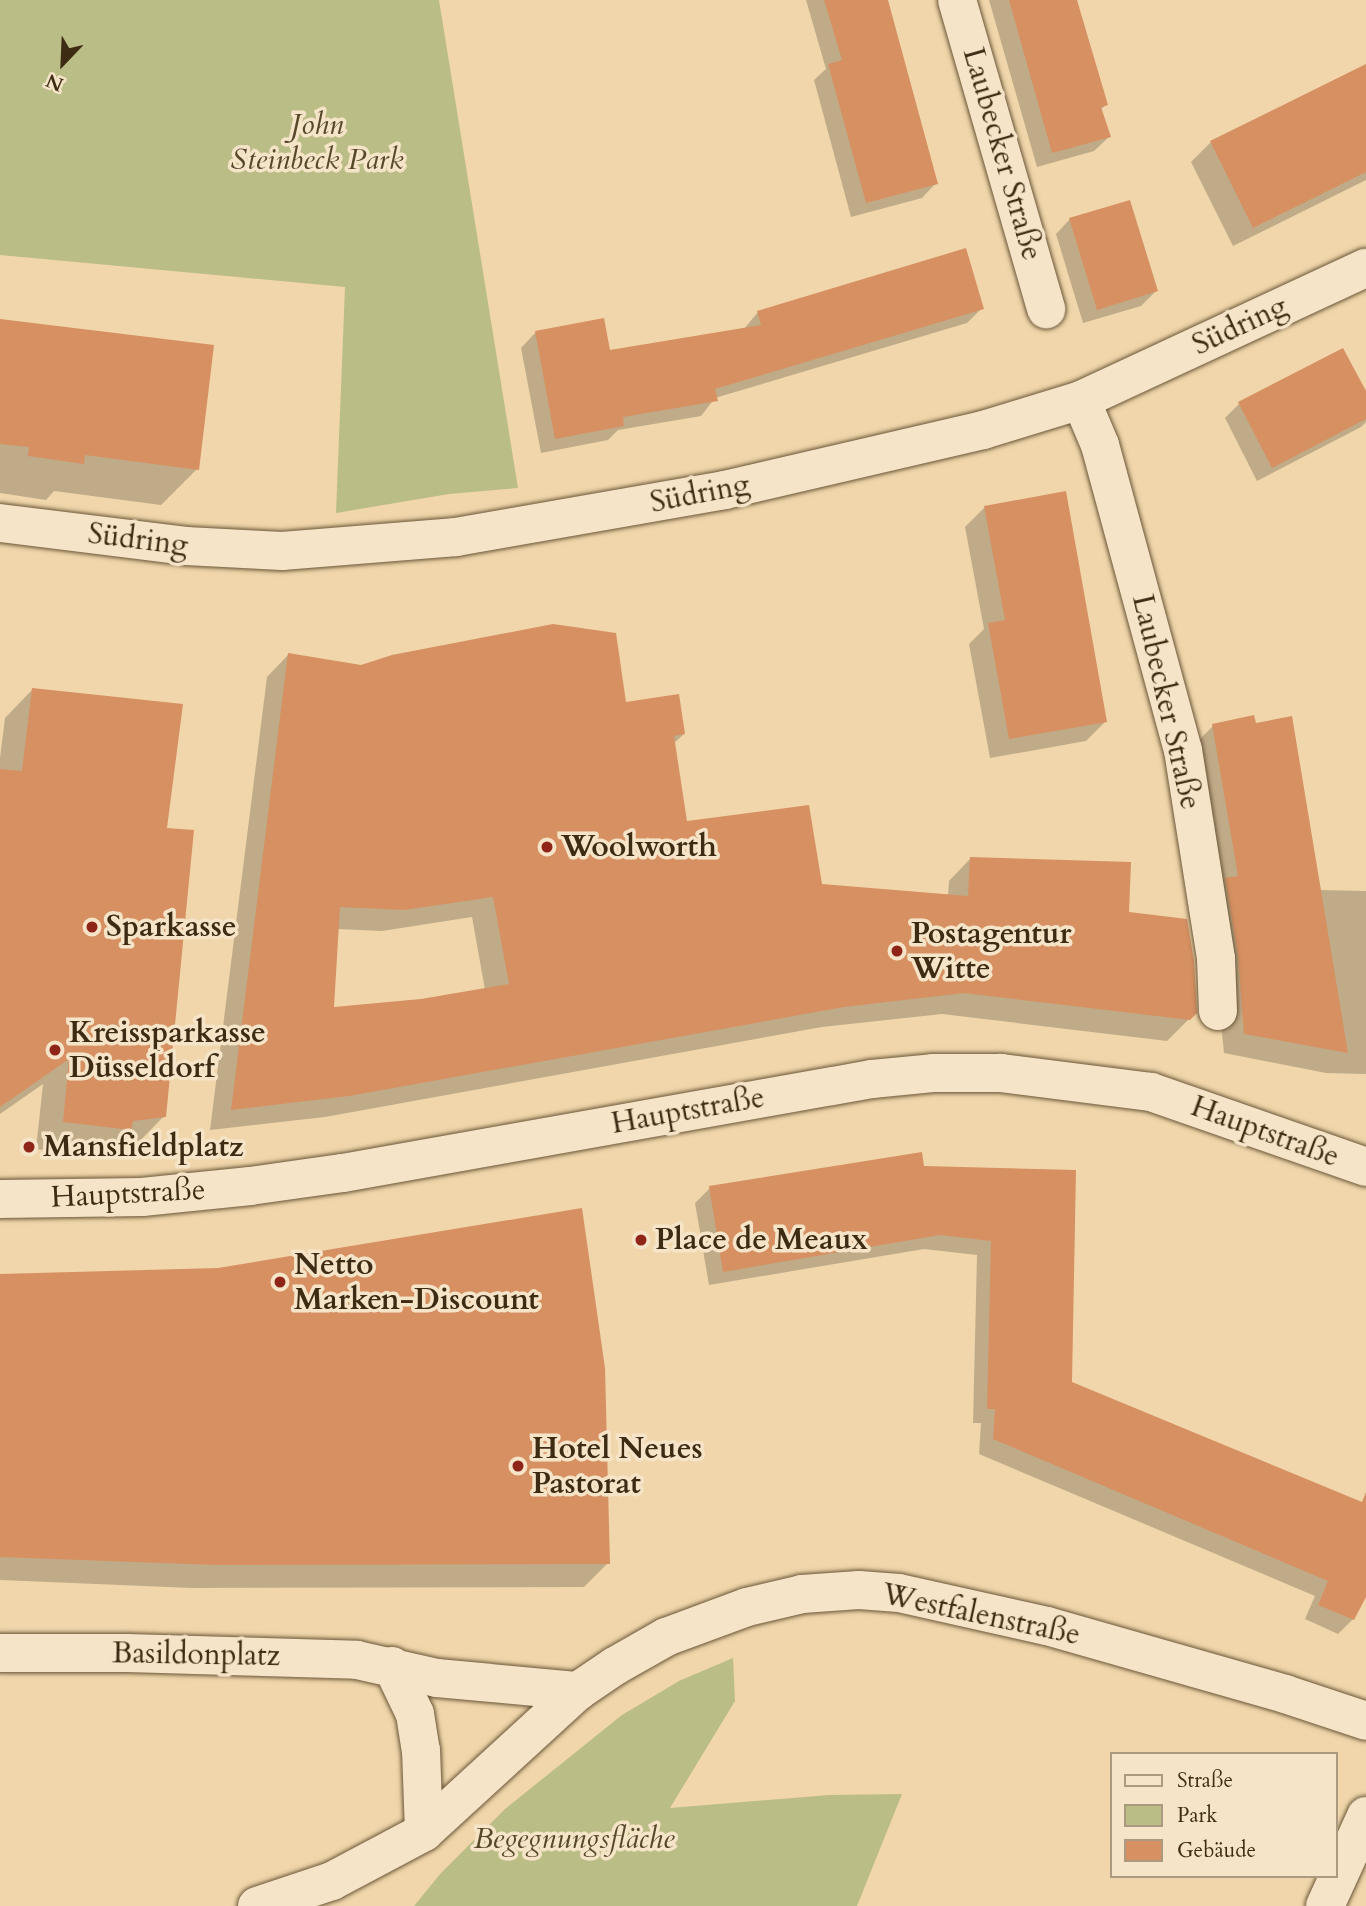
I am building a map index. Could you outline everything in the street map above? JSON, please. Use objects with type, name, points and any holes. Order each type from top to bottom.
[{"type":"street","name":"Laubecker Straße","points":[[957,0],[1046,309]]},
{"type":"street","name":"Südring","points":[[0,523],[186,546],[282,551],[456,537],[726,490],[983,430],[1082,400],[1366,268]]},
{"type":"street","name":"Laubecker Straße","points":[[1082,400],[1100,445],[1183,750],[1216,959],[1218,1011]]},
{"type":"street","name":"Hauptstraße","points":[[0,1199],[102,1199],[250,1186],[343,1173],[872,1079],[933,1073],[1001,1073],[1151,1092],[1366,1167]]},
{"type":"street","name":"Westfalenstraße","points":[[257,1906],[332,1881],[424,1832],[578,1691],[666,1637],[747,1607],[802,1594],[859,1590],[900,1593],[1047,1626],[1285,1694],[1366,1721]]},
{"type":"street","name":"Basildonplatz","points":[[0,1653],[290,1656],[357,1660],[437,1678],[578,1691]]},
{"type":"street","points":[[392,1666],[415,1714],[421,1750],[424,1832]]},
{"type":"street","points":[[1338,1877],[1366,1816]]},
{"type":"street","points":[[1325,1906],[1338,1878]]},
{"type":"green space","name":"John Steinbeck Park","points":[[0,0],[439,0],[518,488],[449,494],[336,513],[345,287],[0,255]]},
{"type":"green space","name":"Begegnungsfläche","points":[[733,1658],[735,1701],[670,1808],[829,1795],[902,1794],[857,1906],[414,1906],[441,1873],[505,1809],[622,1715],[679,1681]]},
{"type":"building","points":[[824,0],[888,0],[938,184],[866,203],[828,64],[842,60]]},
{"type":"building","points":[[1009,0],[1077,0],[1108,105],[1101,107],[1111,137],[1052,153]]},
{"type":"building","points":[[1366,64],[1366,172],[1253,228],[1210,141]]},
{"type":"building","points":[[1130,200],[1158,291],[1097,310],[1069,218]]},
{"type":"building","points":[[966,248],[984,309],[715,389],[718,401],[623,417],[624,426],[555,439],[535,331],[604,318],[610,350],[761,325],[757,311]]},
{"type":"building","points":[[0,319],[214,345],[199,470],[85,455],[84,464],[28,456],[29,447],[0,444]]},
{"type":"building","points":[[1343,348],[1366,391],[1366,419],[1272,468],[1238,402]]},
{"type":"building","points":[[1066,491],[1107,722],[1009,739],[988,623],[1005,620],[984,506]]},
{"type":"building","points":[[553,624],[616,633],[626,702],[679,694],[685,734],[674,736],[687,821],[809,805],[822,884],[968,896],[970,857],[1131,862],[1129,912],[1187,919],[1194,961],[1197,1013],[1190,1020],[964,993],[844,1007],[349,1096],[231,1110],[288,653],[361,665],[392,655]],"holes":[[[493,897],[509,984],[421,999],[334,1007],[340,907],[404,910]]]},
{"type":"building","name":"Sparkasse","points":[[32,688],[183,704],[167,828],[194,830],[166,1117],[133,1121],[131,1130],[63,1122],[69,1059],[0,1107],[0,769],[22,771]]},
{"type":"building","points":[[1254,715],[1256,723],[1292,716],[1348,1053],[1244,1034],[1238,956],[1225,878],[1238,876],[1212,724]]},
{"type":"building","points":[[922,1152],[924,1166],[1076,1170],[1072,1382],[1362,1502],[1366,1492],[1366,1597],[1354,1620],[1318,1605],[1328,1581],[993,1439],[995,1409],[987,1409],[991,1241],[940,1235],[723,1272],[709,1186]]},
{"type":"building","points":[[582,1208],[605,1368],[610,1564],[216,1565],[0,1557],[0,1274],[218,1268]]},
{"type":"place","name":"Woolworth","points":[[547,847]]},
{"type":"place","name":"Sparkasse","points":[[92,927]]},
{"type":"place","name":"Postagentur Witte","points":[[897,951]]},
{"type":"place","name":"Kreissparkasse Düsseldorf","points":[[55,1050]]},
{"type":"place","name":"Mansfieldplatz","points":[[29,1147]]},
{"type":"place","name":"Place de Meaux","points":[[641,1240]]},
{"type":"place","name":"Netto Marken-Discount","points":[[280,1282]]},
{"type":"place","name":"Hotel Neues Pastorat","points":[[518,1466]]}]
